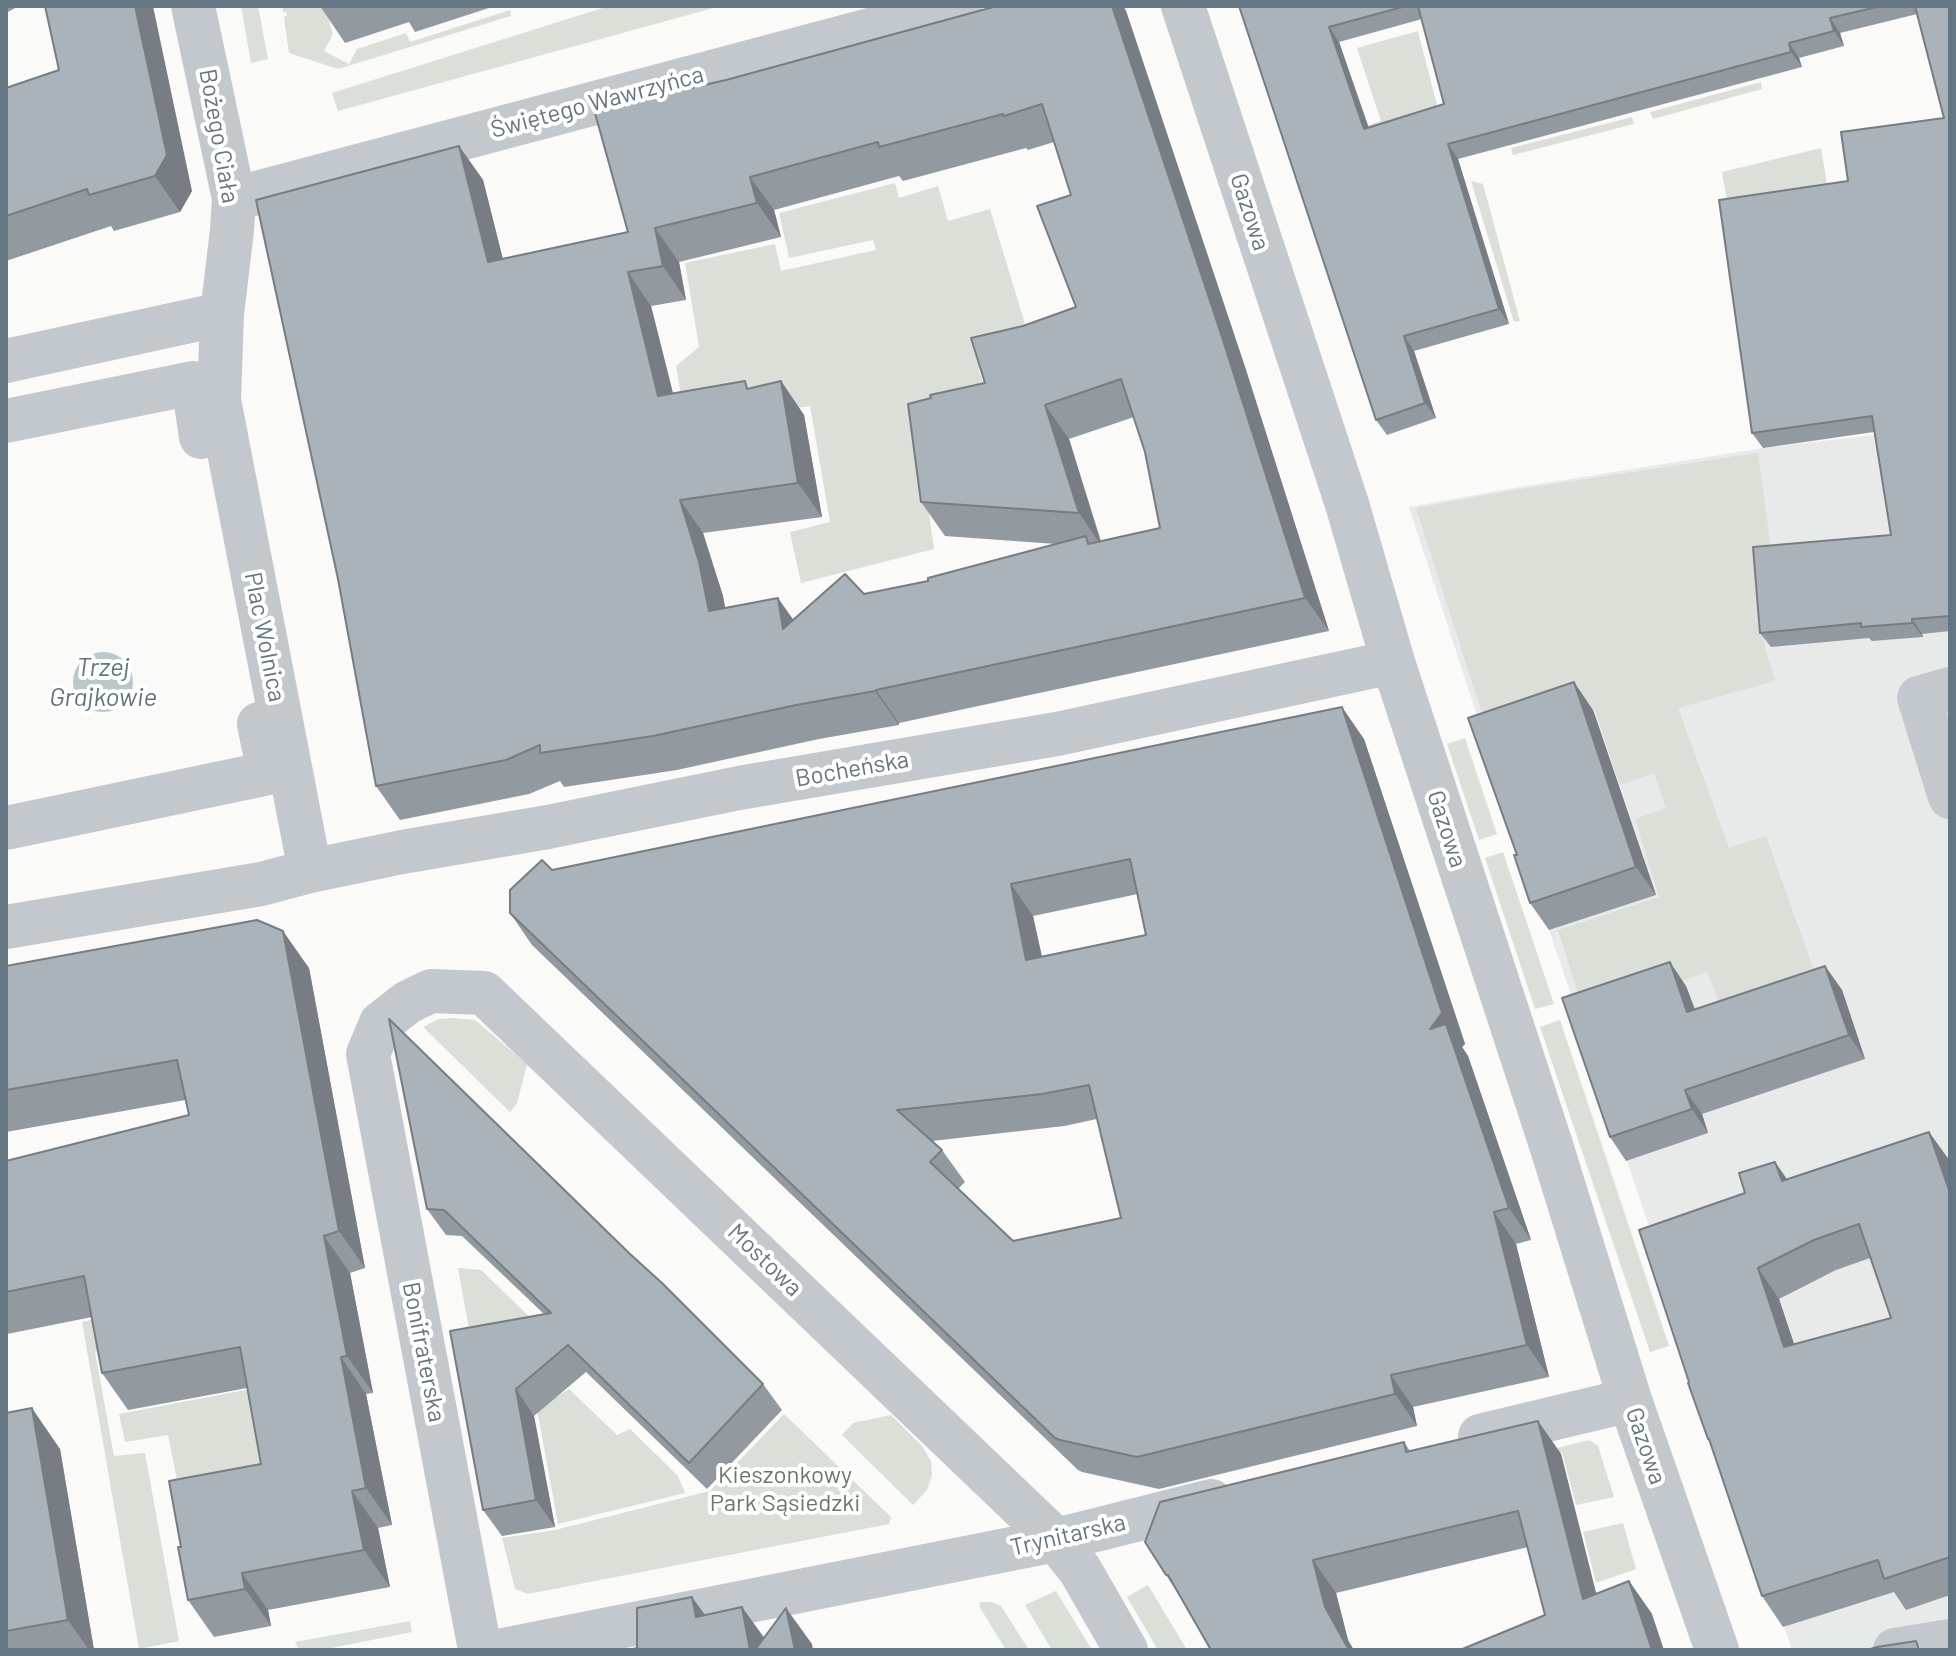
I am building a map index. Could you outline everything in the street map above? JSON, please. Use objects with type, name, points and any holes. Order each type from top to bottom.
[{"type":"street","name":"Bożego Ciała","points":[[193,6],[234,199],[222,314]]},
{"type":"street","name":"Świętego Wawrzyńca","points":[[234,199],[960,6]]},
{"type":"street","name":"Gazowa","points":[[1183,6],[1347,504],[1393,662],[1551,1145],[1630,1400],[1717,1650]]},
{"type":"street","points":[[6,361],[222,314]]},
{"type":"street","name":"Plac Wolnica","points":[[222,314],[219,400],[310,871]]},
{"type":"street","name":"Plac Wolnica","points":[[6,421],[193,383],[269,773],[6,828]]},
{"type":"street","name":"Bocheńska","points":[[310,871],[739,788],[1057,734],[1393,662]]},
{"type":"street","points":[[1950,689],[1919,698],[1950,797]]},
{"type":"street","points":[[6,927],[261,884],[310,871]]},
{"type":"street","name":"Mostowa","points":[[368,1054],[381,1023],[408,1002],[431,991],[484,993],[1056,1540],[1080,1570],[1126,1650]]},
{"type":"street","name":"Bonifraterska","points":[[368,1054],[480,1650]]},
{"type":"street","points":[[1437,1446],[1630,1400]]},
{"type":"street","name":"Trynitarska","points":[[503,1650],[1056,1540],[1244,1493]]},
{"type":"street","points":[[1895,1650],[1950,1641]]},
{"type":"shaded area","points":[[1950,426],[1950,1650],[1792,1650],[1409,507],[1763,448]]},
{"type":"green space","points":[[241,6],[258,6],[268,59],[251,63]]},
{"type":"green space","points":[[282,6],[325,6],[333,34],[324,51],[349,64],[357,49],[406,33],[410,42],[510,10],[511,16],[338,69],[289,53],[284,17],[287,15]]},
{"type":"green space","points":[[609,6],[721,6],[338,111],[332,93]]},
{"type":"green space","points":[[1418,31],[1439,113],[1380,167],[1368,125],[1381,121],[1357,48]]},
{"type":"green space","points":[[1761,82],[1762,89],[1653,119],[1650,112]]},
{"type":"green space","points":[[1632,117],[1634,124],[1513,155],[1511,148]]},
{"type":"green space","points":[[1821,148],[1829,196],[1729,212],[1722,172]]},
{"type":"green space","points":[[1471,181],[1483,184],[1520,321],[1514,322]]},
{"type":"green space","points":[[895,183],[899,198],[938,186],[948,221],[990,209],[1035,357],[978,369],[995,413],[917,432],[934,549],[801,583],[790,532],[830,522],[810,406],[686,426],[676,366],[699,347],[685,263],[775,244],[781,271],[876,250],[873,240],[789,258],[779,213]]},
{"type":"green space","points":[[1758,453],[1772,558],[1758,559],[1765,648],[1775,681],[1678,708],[1729,848],[1766,836],[1813,968],[1719,1002],[1707,972],[1585,1015],[1558,930],[1659,897],[1635,819],[1666,808],[1654,773],[1620,785],[1594,708],[1492,744],[1416,508]]},
{"type":"green space","points":[[1465,738],[1497,834],[1479,840],[1447,744]]},
{"type":"green space","points":[[1503,852],[1554,1004],[1535,1009],[1485,858]]},
{"type":"green space","points":[[439,1019],[475,1020],[527,1064],[517,1103],[510,1112],[423,1027]]},
{"type":"green space","points":[[1560,1020],[1669,1346],[1650,1352],[1540,1027]]},
{"type":"green space","points":[[458,1268],[481,1270],[562,1348],[471,1341]]},
{"type":"green space","points":[[113,1315],[119,1347],[95,1352],[114,1456],[145,1453],[179,1641],[139,1649],[82,1322]]},
{"type":"green space","points":[[261,1387],[280,1485],[177,1480],[168,1435],[125,1442],[119,1414]]},
{"type":"green space","points":[[569,1389],[617,1435],[630,1429],[678,1476],[685,1493],[558,1524],[537,1409]]},
{"type":"green space","name":"Kieszonkowy Park Sąsiedzki","points":[[784,1414],[891,1517],[889,1524],[528,1594],[515,1589],[502,1538],[555,1530],[710,1491]]},
{"type":"green space","points":[[891,1415],[922,1446],[931,1461],[932,1475],[927,1490],[913,1505],[842,1435],[853,1423]]},
{"type":"green space","points":[[1589,1440],[1598,1446],[1614,1497],[1576,1505],[1562,1452],[1523,1461],[1521,1457]]},
{"type":"green space","points":[[1623,1523],[1636,1569],[1596,1583],[1583,1532]]},
{"type":"green space","points":[[1148,1585],[1187,1650],[1158,1650],[1127,1597]]},
{"type":"green space","points":[[1056,1591],[1092,1650],[1052,1650],[1025,1605]]},
{"type":"green space","points":[[979,1602],[1001,1606],[1029,1650],[1006,1650]]},
{"type":"green space","points":[[410,1621],[412,1632],[321,1650],[299,1650],[295,1642]]},
{"type":"water","name":"Trzej Grajkowie","points":[[103,652],[115,654],[124,661],[131,670],[131,694],[124,703],[115,710],[103,712],[91,710],[82,703],[75,694],[73,682],[75,670],[82,661],[91,654]]},
{"type":"building","points":[[45,6],[135,6],[167,155],[155,176],[89,195],[87,189],[6,216],[6,88],[59,70]]},
{"type":"building","points":[[997,6],[1112,6],[1305,598],[653,736],[540,753],[540,745],[506,760],[376,786],[338,579],[256,200],[459,146],[488,262],[628,232],[595,113]],"holes":[[[1042,104],[1071,195],[1037,206],[1076,307],[1023,326],[971,338],[985,383],[930,395],[931,398],[908,404],[921,502],[1079,513],[1045,405],[1121,379],[1145,452],[1160,528],[1088,544],[1086,536],[928,578],[928,581],[864,594],[845,574],[783,629],[778,598],[709,611],[699,562],[680,500],[798,483],[781,381],[747,389],[745,381],[658,396],[628,272],[663,266],[655,228],[757,203],[750,177],[878,142],[879,147]]]},
{"type":"building","points":[[1239,6],[1406,6],[1329,27],[1364,129],[1444,104],[1418,6],[1881,6],[1830,18],[1834,31],[1789,43],[1791,52],[1448,144],[1499,309],[1404,336],[1425,403],[1376,420]]},
{"type":"building","points":[[1915,6],[1950,6],[1950,616],[1912,619],[1912,623],[1861,627],[1861,623],[1760,633],[1753,547],[1891,535],[1872,416],[1752,433],[1719,200],[1848,181],[1841,132],[1944,118]]},
{"type":"building","points":[[1574,682],[1636,867],[1530,903],[1514,855],[1517,855],[1468,718]]},
{"type":"building","points":[[1342,707],[1442,1013],[1430,1029],[1446,1024],[1509,1208],[1494,1212],[1527,1345],[1391,1375],[1395,1394],[1137,1457],[1055,1438],[510,913],[510,890],[542,860],[552,870]],"holes":[[[1130,859],[1146,935],[1026,960],[1011,884]],[[1089,1085],[1121,1218],[1013,1241],[930,1162],[942,1150],[897,1110],[1042,1094]]]},
{"type":"building","points":[[257,920],[283,931],[339,1231],[324,1236],[347,1356],[341,1357],[366,1488],[352,1491],[364,1550],[242,1573],[245,1589],[188,1600],[169,1481],[261,1464],[240,1347],[102,1373],[84,1276],[6,1292],[6,1161],[189,1115],[177,1060],[6,1090],[6,966]]},
{"type":"building","points":[[1670,962],[1687,1012],[1825,966],[1849,1035],[1685,1090],[1692,1109],[1610,1137],[1562,998]]},
{"type":"building","points":[[389,1019],[763,1384],[689,1463],[568,1345],[516,1389],[536,1500],[483,1510],[450,1331],[551,1313],[444,1210],[427,1209]]},
{"type":"building","points":[[1929,1132],[1950,1193],[1950,1557],[1884,1579],[1878,1560],[1762,1596],[1639,1230],[1745,1193],[1739,1173],[1775,1162],[1782,1181]],"holes":[[[1859,1224],[1891,1318],[1784,1347],[1758,1268],[1814,1240]]]},
{"type":"building","points":[[32,1408],[68,1620],[6,1631],[6,1413]]},
{"type":"building","points":[[1538,1421],[1583,1599],[1629,1581],[1652,1650],[1460,1650],[1545,1615],[1518,1511],[1313,1560],[1325,1607],[1349,1650],[1211,1650],[1168,1575],[1145,1542],[1160,1502],[1404,1442],[1406,1452]]},
{"type":"building","points":[[692,1597],[696,1617],[742,1607],[750,1650],[629,1650],[637,1648],[637,1608]]},
{"type":"building","points":[[786,1608],[795,1650],[755,1650]]},
{"type":"building","points":[[1916,1641],[1919,1650],[1867,1650],[1877,1647]]}]
